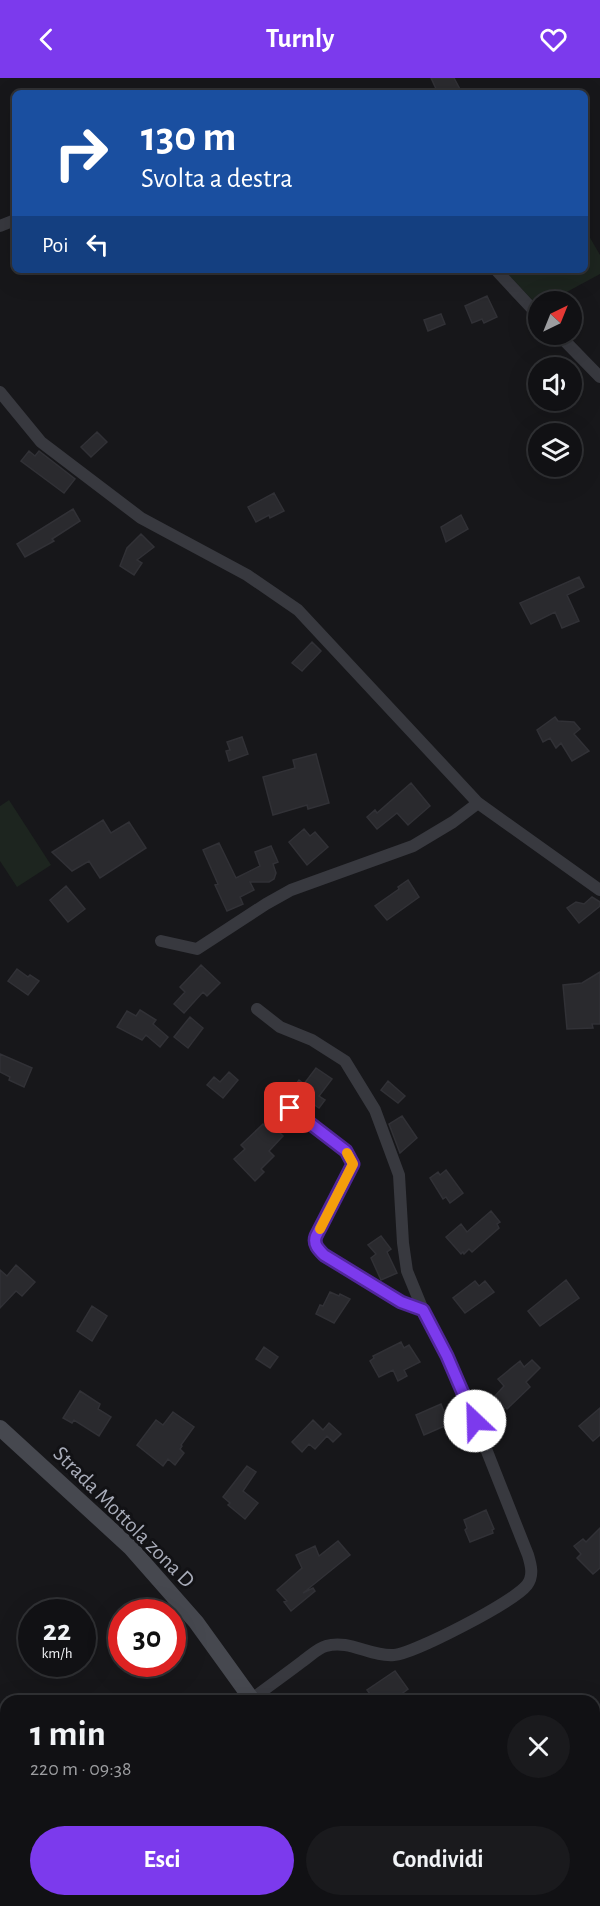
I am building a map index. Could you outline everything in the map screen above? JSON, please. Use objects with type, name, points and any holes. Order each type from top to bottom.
[{"type":"main road","name":"Strada Mottola zona D","points":[[0,1428],[130,1547],[196,1622],[249,1695]]},
{"type":"street","points":[[499,273],[528,304]]},
{"type":"street","points":[[569,345],[600,377]]},
{"type":"street","points":[[0,392],[41,442],[141,518],[247,575],[298,610],[478,803],[600,890]]},
{"type":"street","points":[[161,941],[197,949],[291,890],[413,846],[453,822],[478,803]]},
{"type":"street","points":[[257,1009],[280,1027],[312,1040],[345,1061],[375,1110],[399,1175],[407,1271],[475,1421],[528,1555],[531,1577],[521,1591],[506,1601],[429,1644],[394,1655],[342,1644],[326,1646],[260,1695]]},
{"type":"street","points":[[290,1108],[346,1151],[353,1164],[316,1236],[314,1241],[316,1247],[324,1255],[401,1302],[423,1310]]},
{"type":"shaded area","points":[[588,234],[600,255],[600,274],[569,291],[528,291],[528,295],[507,273],[588,273]]},
{"type":"shaded area","points":[[9,800],[51,865],[17,887],[0,861],[0,806]]},
{"type":"building","points":[[431,78],[454,78],[460,90],[437,90]]},
{"type":"building","points":[[487,296],[497,317],[484,323],[482,319],[472,323],[465,306]]},
{"type":"building","points":[[441,314],[445,324],[428,331],[424,320]]},
{"type":"building","points":[[97,432],[107,442],[91,457],[81,447]]},
{"type":"building","points":[[29,451],[35,456],[39,451],[75,479],[64,493],[21,461]]},
{"type":"building","points":[[274,493],[284,511],[256,522],[248,507]]},
{"type":"building","points":[[73,509],[80,521],[52,539],[54,541],[25,557],[17,544]]},
{"type":"building","points":[[461,515],[468,529],[446,542],[441,527]]},
{"type":"building","points":[[141,534],[154,547],[137,560],[142,563],[134,575],[120,566],[127,548]]},
{"type":"building","points":[[579,577],[584,587],[567,595],[579,621],[562,628],[555,612],[531,624],[520,603]]},
{"type":"building","points":[[312,642],[321,651],[302,671],[292,663]]},
{"type":"building","points":[[555,717],[558,721],[574,722],[580,729],[574,734],[589,751],[572,761],[561,743],[556,748],[550,738],[543,742],[537,730]]},
{"type":"building","points":[[242,737],[248,754],[229,761],[226,751],[230,750],[227,742]]},
{"type":"building","points":[[316,754],[329,803],[308,809],[307,805],[273,815],[263,777],[295,768],[293,760]]},
{"type":"building","points":[[411,783],[430,806],[408,825],[397,813],[377,829],[367,817],[375,810],[377,813]]},
{"type":"building","points":[[103,820],[111,833],[129,822],[146,848],[100,878],[89,861],[72,871],[52,852]]},
{"type":"building","points":[[304,829],[310,836],[315,832],[328,847],[307,865],[289,842]]},
{"type":"building","points":[[219,843],[236,878],[260,866],[255,852],[271,846],[278,862],[273,864],[276,873],[274,879],[269,882],[250,882],[254,890],[240,897],[243,904],[227,911],[203,850]]},
{"type":"building","points":[[408,880],[419,897],[387,920],[375,906]]},
{"type":"building","points":[[66,886],[85,909],[68,922],[50,900]]},
{"type":"building","points":[[592,897],[600,902],[600,906],[579,923],[567,908],[576,902],[584,904]]},
{"type":"building","points":[[201,965],[220,983],[207,996],[203,992],[184,1013],[174,1004],[185,992],[180,987]]},
{"type":"building","points":[[17,969],[39,981],[28,995],[8,981]]},
{"type":"building","points":[[600,972],[600,1024],[592,1024],[593,1028],[567,1029],[563,985],[582,983]]},
{"type":"building","points":[[140,1010],[156,1020],[153,1024],[168,1037],[160,1047],[146,1035],[142,1040],[117,1027],[127,1011],[136,1016]]},
{"type":"building","points":[[190,1017],[203,1028],[188,1048],[174,1037]]},
{"type":"building","points":[[0,1054],[32,1068],[24,1087],[9,1080],[10,1077],[0,1072]]},
{"type":"building","points":[[316,1068],[332,1079],[319,1096],[325,1100],[319,1108],[313,1104],[308,1111],[299,1104],[302,1101],[296,1096],[299,1092],[293,1088],[299,1080],[304,1084]]},
{"type":"building","points":[[229,1072],[238,1080],[223,1098],[207,1085],[214,1077],[220,1082]]},
{"type":"building","points":[[388,1081],[405,1096],[398,1103],[381,1090]]},
{"type":"building","points":[[402,1116],[417,1138],[400,1153],[389,1124]]},
{"type":"building","points":[[263,1124],[268,1129],[272,1125],[283,1136],[269,1151],[274,1156],[261,1169],[264,1172],[255,1181],[234,1159],[245,1149],[241,1145]]},
{"type":"building","points":[[446,1170],[463,1193],[450,1203],[446,1197],[443,1199],[430,1178]]},
{"type":"building","points":[[491,1211],[500,1222],[497,1224],[499,1228],[472,1252],[469,1249],[461,1254],[446,1237],[461,1224],[467,1232]]},
{"type":"building","points":[[381,1236],[391,1249],[387,1252],[397,1273],[381,1280],[371,1258],[376,1254],[368,1245]]},
{"type":"building","points":[[16,1265],[35,1282],[22,1296],[16,1291],[0,1308],[0,1270],[7,1276]]},
{"type":"building","points":[[566,1280],[579,1298],[540,1326],[528,1311]]},
{"type":"building","points":[[475,1281],[479,1286],[485,1281],[494,1292],[465,1313],[453,1298]]},
{"type":"building","points":[[330,1292],[350,1299],[334,1323],[316,1314]]},
{"type":"building","points":[[92,1306],[107,1316],[92,1341],[77,1331]]},
{"type":"building","points":[[401,1342],[404,1348],[409,1345],[420,1362],[404,1370],[407,1376],[398,1381],[393,1370],[379,1377],[370,1361],[374,1358],[373,1356]]},
{"type":"building","points":[[264,1347],[278,1357],[270,1368],[256,1359]]},
{"type":"building","points":[[532,1360],[540,1368],[526,1382],[530,1387],[507,1409],[495,1396],[504,1386],[498,1379],[520,1361],[524,1367]]},
{"type":"building","points":[[80,1391],[100,1404],[98,1409],[111,1417],[99,1436],[74,1420],[72,1423],[63,1418]]},
{"type":"building","points":[[441,1404],[449,1424],[424,1435],[416,1415]]},
{"type":"building","points":[[600,1408],[600,1435],[593,1441],[579,1426]]},
{"type":"building","points":[[173,1412],[194,1427],[181,1445],[180,1449],[184,1453],[175,1465],[168,1459],[163,1466],[137,1445],[156,1420],[163,1425]]},
{"type":"building","points":[[313,1420],[323,1430],[329,1423],[341,1434],[333,1442],[327,1436],[315,1449],[309,1444],[302,1452],[292,1442]]},
{"type":"building","points":[[247,1466],[256,1472],[243,1491],[258,1503],[245,1519],[228,1505],[230,1503],[223,1497]]},
{"type":"building","points":[[486,1510],[494,1529],[493,1533],[470,1542],[464,1520]]},
{"type":"building","points":[[600,1528],[600,1568],[593,1574],[577,1558],[581,1554],[574,1546],[583,1539],[586,1542]]},
{"type":"building","points":[[338,1541],[350,1555],[303,1593],[313,1588],[315,1591],[291,1611],[284,1602],[287,1601],[277,1590],[302,1568],[296,1555],[315,1546],[319,1556]]},
{"type":"building","points":[[395,1671],[408,1689],[400,1695],[371,1695],[367,1690]]},
{"type":"slow traffic","points":[[320,1229],[353,1164],[347,1153]]},
{"type":"route","points":[[290,1108],[346,1151],[353,1164],[316,1236],[314,1241],[316,1247],[324,1255],[401,1302],[423,1310],[447,1356],[475,1421]]}]
